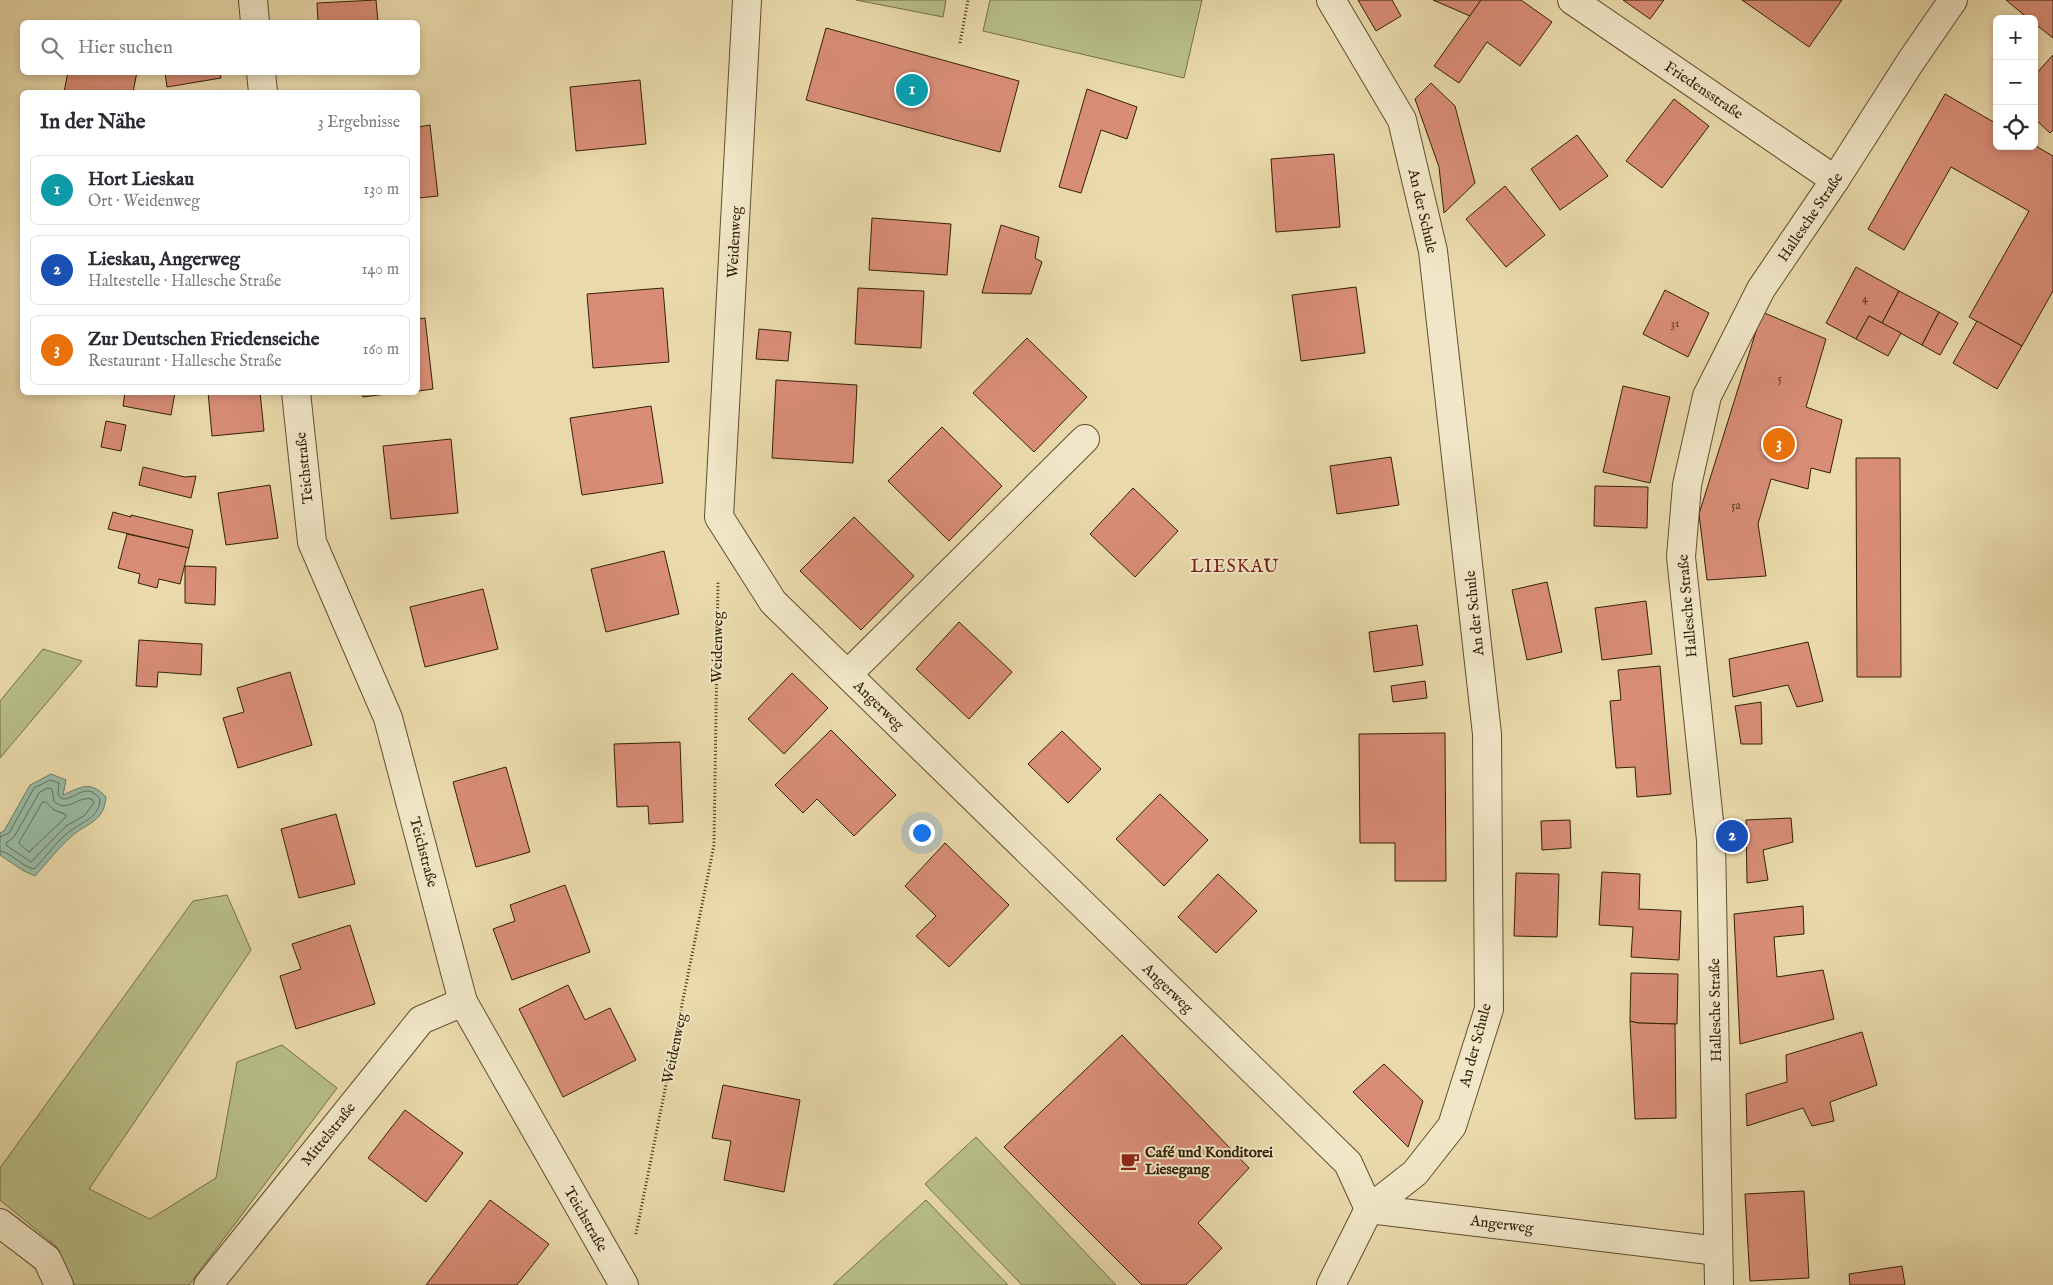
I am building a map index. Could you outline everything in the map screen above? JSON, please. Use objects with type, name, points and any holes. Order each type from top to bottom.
[{"type":"street","points":[[253,0],[255,20]]},
{"type":"street","name":"Weidenweg","points":[[719,518],[747,0]]},
{"type":"street","name":"An der Schule","points":[[1331,0],[1402,120],[1433,251],[1487,734],[1489,1009],[1452,1126],[1415,1172],[1369,1209]]},
{"type":"street","name":"Friedensstraße","points":[[1572,0],[1835,180]]},
{"type":"street","name":"Hallesche Straße","points":[[1719,1285],[1711,840],[1681,557],[1687,485],[1707,396],[1761,289],[1953,0]]},
{"type":"street","points":[[261,75],[263,90]]},
{"type":"street","name":"Teichstraße","points":[[296,395],[312,542],[388,718],[463,1002],[624,1285]]},
{"type":"street","points":[[848,674],[1085,439]]},
{"type":"street","name":"Angerweg","points":[[719,518],[772,602],[1348,1163],[1369,1209],[1718,1251]]},
{"type":"street","name":"Mittelstraße","points":[[208,1285],[421,1020],[463,1002]]},
{"type":"street","points":[[1331,1285],[1369,1209]]},
{"type":"street","points":[[0,1223],[47,1259],[59,1285]]},
{"type":"path","points":[[960,43],[968,0]]},
{"type":"path","name":"Weidenweg","points":[[635,1236],[714,845],[718,577]]},
{"type":"shaded area","points":[[856,0],[946,0],[943,17]]},
{"type":"shaded area","points":[[990,0],[1202,0],[1184,78],[983,31]]},
{"type":"shaded area","points":[[43,649],[82,661],[0,758],[0,701]]},
{"type":"shaded area","points":[[227,895],[251,950],[89,1189],[150,1219],[216,1178],[237,1062],[282,1045],[337,1088],[189,1285],[74,1285],[56,1246],[0,1200],[0,1168],[193,901]]},
{"type":"shaded area","points":[[976,1137],[1116,1285],[1022,1285],[925,1184]]},
{"type":"shaded area","points":[[926,1200],[1008,1285],[833,1285]]},
{"type":"water","points":[[51,774],[66,780],[63,795],[80,788],[95,788],[106,797],[105,805],[99,817],[67,840],[35,876],[22,870],[0,855],[0,833],[4,831],[30,785]]},
{"type":"building","points":[[376,0],[378,20],[318,20],[317,3]]},
{"type":"building","points":[[1358,0],[1392,0],[1401,16],[1376,31]]},
{"type":"building","points":[[1433,0],[1481,0],[1470,16]]},
{"type":"building","points":[[1481,0],[1521,0],[1552,22],[1520,66],[1487,42],[1459,83],[1434,66]]},
{"type":"building","points":[[1623,0],[1664,0],[1650,19]]},
{"type":"building","points":[[1742,0],[1842,0],[1809,47]]},
{"type":"building","points":[[2006,0],[2053,0],[2053,38],[2038,26],[2038,15],[2024,15]]},
{"type":"building","points":[[826,28],[1019,81],[1000,152],[806,100]]},
{"type":"building","points":[[2053,55],[2053,130],[2050,133],[2038,122],[2038,72]]},
{"type":"building","points":[[67,75],[136,75],[133,90],[64,90]]},
{"type":"building","points":[[165,75],[220,75],[221,78],[167,87]]},
{"type":"building","points":[[640,80],[646,144],[576,151],[570,87]]},
{"type":"building","points":[[1431,83],[1455,106],[1475,183],[1444,213],[1439,167],[1415,99]]},
{"type":"building","points":[[1087,89],[1137,107],[1127,139],[1101,130],[1081,193],[1059,187]]},
{"type":"building","points":[[1945,94],[1993,122],[1993,150],[2038,150],[2038,147],[2053,156],[2053,291],[2022,346],[1969,317],[2029,211],[1951,167],[1904,250],[1868,229]]},
{"type":"building","points":[[1674,99],[1709,126],[1662,188],[1626,161]]},
{"type":"building","points":[[430,125],[438,196],[420,198],[420,127]]},
{"type":"building","points":[[1577,135],[1608,176],[1560,210],[1531,169]]},
{"type":"building","points":[[1334,154],[1340,227],[1276,232],[1271,159]]},
{"type":"building","points":[[1505,186],[1545,235],[1506,267],[1466,219]]},
{"type":"building","points":[[872,218],[951,224],[947,275],[869,270]]},
{"type":"building","points":[[1001,225],[1039,237],[1035,258],[1042,262],[1031,294],[982,293]]},
{"type":"building","points":[[1856,267],[1899,291],[1882,323],[1869,316],[1856,339],[1826,323]]},
{"type":"building","points":[[1356,287],[1365,353],[1301,361],[1292,295]]},
{"type":"building","points":[[663,288],[669,362],[593,368],[587,294]]},
{"type":"building","points":[[858,288],[924,291],[921,348],[855,344]]},
{"type":"building","points":[[1665,290],[1709,313],[1688,357],[1643,334]]},
{"type":"building","points":[[1899,291],[1939,312],[1922,345],[1882,323]]},
{"type":"building","points":[[1762,312],[1826,339],[1806,407],[1842,420],[1830,473],[1811,468],[1808,489],[1771,479],[1758,524],[1766,576],[1707,580],[1699,514]]},
{"type":"building","points":[[1939,312],[1958,323],[1940,355],[1922,345]]},
{"type":"building","points":[[1869,316],[1901,333],[1888,356],[1856,339]]},
{"type":"building","points":[[425,318],[433,389],[420,391],[420,319]]},
{"type":"building","points":[[1977,321],[2022,346],[1997,389],[1953,363]]},
{"type":"building","points":[[759,329],[791,332],[788,361],[756,359]]},
{"type":"building","points":[[1027,338],[1087,397],[1034,452],[973,393]]},
{"type":"building","points":[[776,380],[857,385],[853,463],[772,458]]},
{"type":"building","points":[[1623,386],[1670,397],[1650,483],[1603,472]]},
{"type":"building","points":[[125,395],[174,395],[171,415],[123,406]]},
{"type":"building","points":[[208,395],[260,395],[264,431],[212,436]]},
{"type":"building","points":[[363,395],[379,395],[363,397]]},
{"type":"building","points":[[651,406],[663,483],[582,495],[570,418]]},
{"type":"building","points":[[106,421],[126,425],[121,451],[101,447]]},
{"type":"building","points":[[942,427],[1002,486],[949,541],[888,481]]},
{"type":"building","points":[[451,439],[458,513],[391,519],[383,446]]},
{"type":"building","points":[[1391,457],[1399,505],[1337,514],[1330,466]]},
{"type":"building","points":[[1856,458],[1900,458],[1901,677],[1857,677]]},
{"type":"building","points":[[143,467],[185,477],[196,476],[191,498],[139,485]]},
{"type":"building","points":[[270,485],[278,538],[226,545],[218,493]]},
{"type":"building","points":[[1595,486],[1648,487],[1647,528],[1594,526]]},
{"type":"building","points":[[1133,488],[1178,531],[1135,577],[1090,534]]},
{"type":"building","points":[[113,512],[193,530],[189,548],[108,529]]},
{"type":"building","points":[[854,517],[914,576],[861,630],[800,571]]},
{"type":"building","points":[[127,534],[189,548],[180,584],[159,579],[157,588],[138,583],[140,574],[118,568]]},
{"type":"building","points":[[664,551],[679,614],[606,632],[591,569]]},
{"type":"building","points":[[185,566],[216,567],[215,605],[185,603]]},
{"type":"building","points":[[1547,582],[1562,652],[1527,660],[1512,590]]},
{"type":"building","points":[[483,589],[498,649],[425,667],[410,607]]},
{"type":"building","points":[[1646,601],[1652,654],[1602,660],[1595,608]]},
{"type":"building","points":[[959,622],[1012,672],[969,719],[916,669]]},
{"type":"building","points":[[1417,625],[1423,665],[1374,672],[1369,632]]},
{"type":"building","points":[[139,640],[202,644],[201,675],[158,672],[157,687],[136,686]]},
{"type":"building","points":[[1808,642],[1823,701],[1797,707],[1788,685],[1733,697],[1729,659]]},
{"type":"building","points":[[1660,666],[1671,794],[1637,797],[1635,767],[1616,768],[1610,701],[1621,700],[1618,670]]},
{"type":"building","points":[[290,672],[312,745],[238,768],[223,718],[244,712],[237,688]]},
{"type":"building","points":[[792,673],[828,708],[784,754],[748,719]]},
{"type":"building","points":[[1425,681],[1427,698],[1393,702],[1391,686]]},
{"type":"building","points":[[1761,702],[1762,744],[1741,744],[1735,706]]},
{"type":"building","points":[[831,730],[896,795],[854,836],[817,799],[803,813],[775,785]]},
{"type":"building","points":[[1062,731],[1101,769],[1068,803],[1028,764]]},
{"type":"building","points":[[1445,733],[1446,881],[1395,881],[1395,843],[1360,843],[1359,734]]},
{"type":"building","points":[[680,742],[683,822],[649,824],[648,806],[617,807],[614,744]]},
{"type":"building","points":[[506,767],[530,852],[476,867],[453,782]]},
{"type":"building","points":[[1160,794],[1208,840],[1164,886],[1116,839]]},
{"type":"building","points":[[336,814],[355,884],[299,898],[281,829]]},
{"type":"building","points":[[1791,818],[1793,842],[1763,850],[1768,880],[1747,883],[1746,820]]},
{"type":"building","points":[[1570,820],[1571,848],[1542,850],[1541,821]]},
{"type":"building","points":[[945,843],[1009,905],[949,967],[916,936],[936,916],[905,886]]},
{"type":"building","points":[[1602,872],[1640,874],[1639,909],[1681,911],[1679,960],[1631,957],[1633,927],[1599,925]]},
{"type":"building","points":[[1516,873],[1559,874],[1557,937],[1514,936]]},
{"type":"building","points":[[1218,874],[1257,911],[1216,953],[1178,917]]},
{"type":"building","points":[[565,885],[590,952],[512,980],[493,929],[515,921],[510,905]]},
{"type":"building","points":[[1803,906],[1804,934],[1774,937],[1777,977],[1823,970],[1834,1019],[1740,1044],[1734,914]]},
{"type":"building","points":[[350,925],[375,1004],[296,1029],[280,976],[301,969],[292,944]]},
{"type":"building","points":[[1631,973],[1678,974],[1677,1024],[1630,1021]]},
{"type":"building","points":[[568,985],[585,1020],[610,1008],[636,1060],[563,1097],[519,1009]]},
{"type":"building","points":[[1630,1021],[1675,1024],[1676,1118],[1635,1119]]},
{"type":"building","points":[[1862,1032],[1877,1085],[1830,1102],[1834,1121],[1812,1126],[1803,1108],[1747,1126],[1746,1094],[1787,1082],[1786,1055]]},
{"type":"building","name":"Café und Konditorei Liesegang","points":[[1122,1035],[1249,1168],[1198,1223],[1222,1248],[1186,1285],[1142,1285],[1004,1147]]},
{"type":"building","points":[[1384,1064],[1423,1101],[1408,1147],[1353,1092]]},
{"type":"building","points":[[723,1085],[800,1100],[784,1192],[724,1180],[731,1141],[712,1138]]},
{"type":"building","points":[[405,1110],[463,1153],[426,1202],[368,1158]]},
{"type":"building","points":[[1804,1191],[1809,1278],[1750,1281],[1745,1194]]},
{"type":"building","points":[[490,1200],[549,1244],[517,1285],[426,1285]]},
{"type":"building","points":[[1902,1266],[1905,1285],[1850,1285],[1849,1274]]},
{"type":"place","name":"Hort Lieskau","points":[[912,90]]},
{"type":"place","name":"Zur Deutschen Friedenseiche","points":[[1779,444]]},
{"type":"place","name":"Lieskau, Angerweg","points":[[1732,836]]},
{"type":"place","name":"Café und Konditorei Liesegang","points":[[1130,1161]]},
{"type":"district","name":"LIESKAU","points":[[1235,566]]}]
